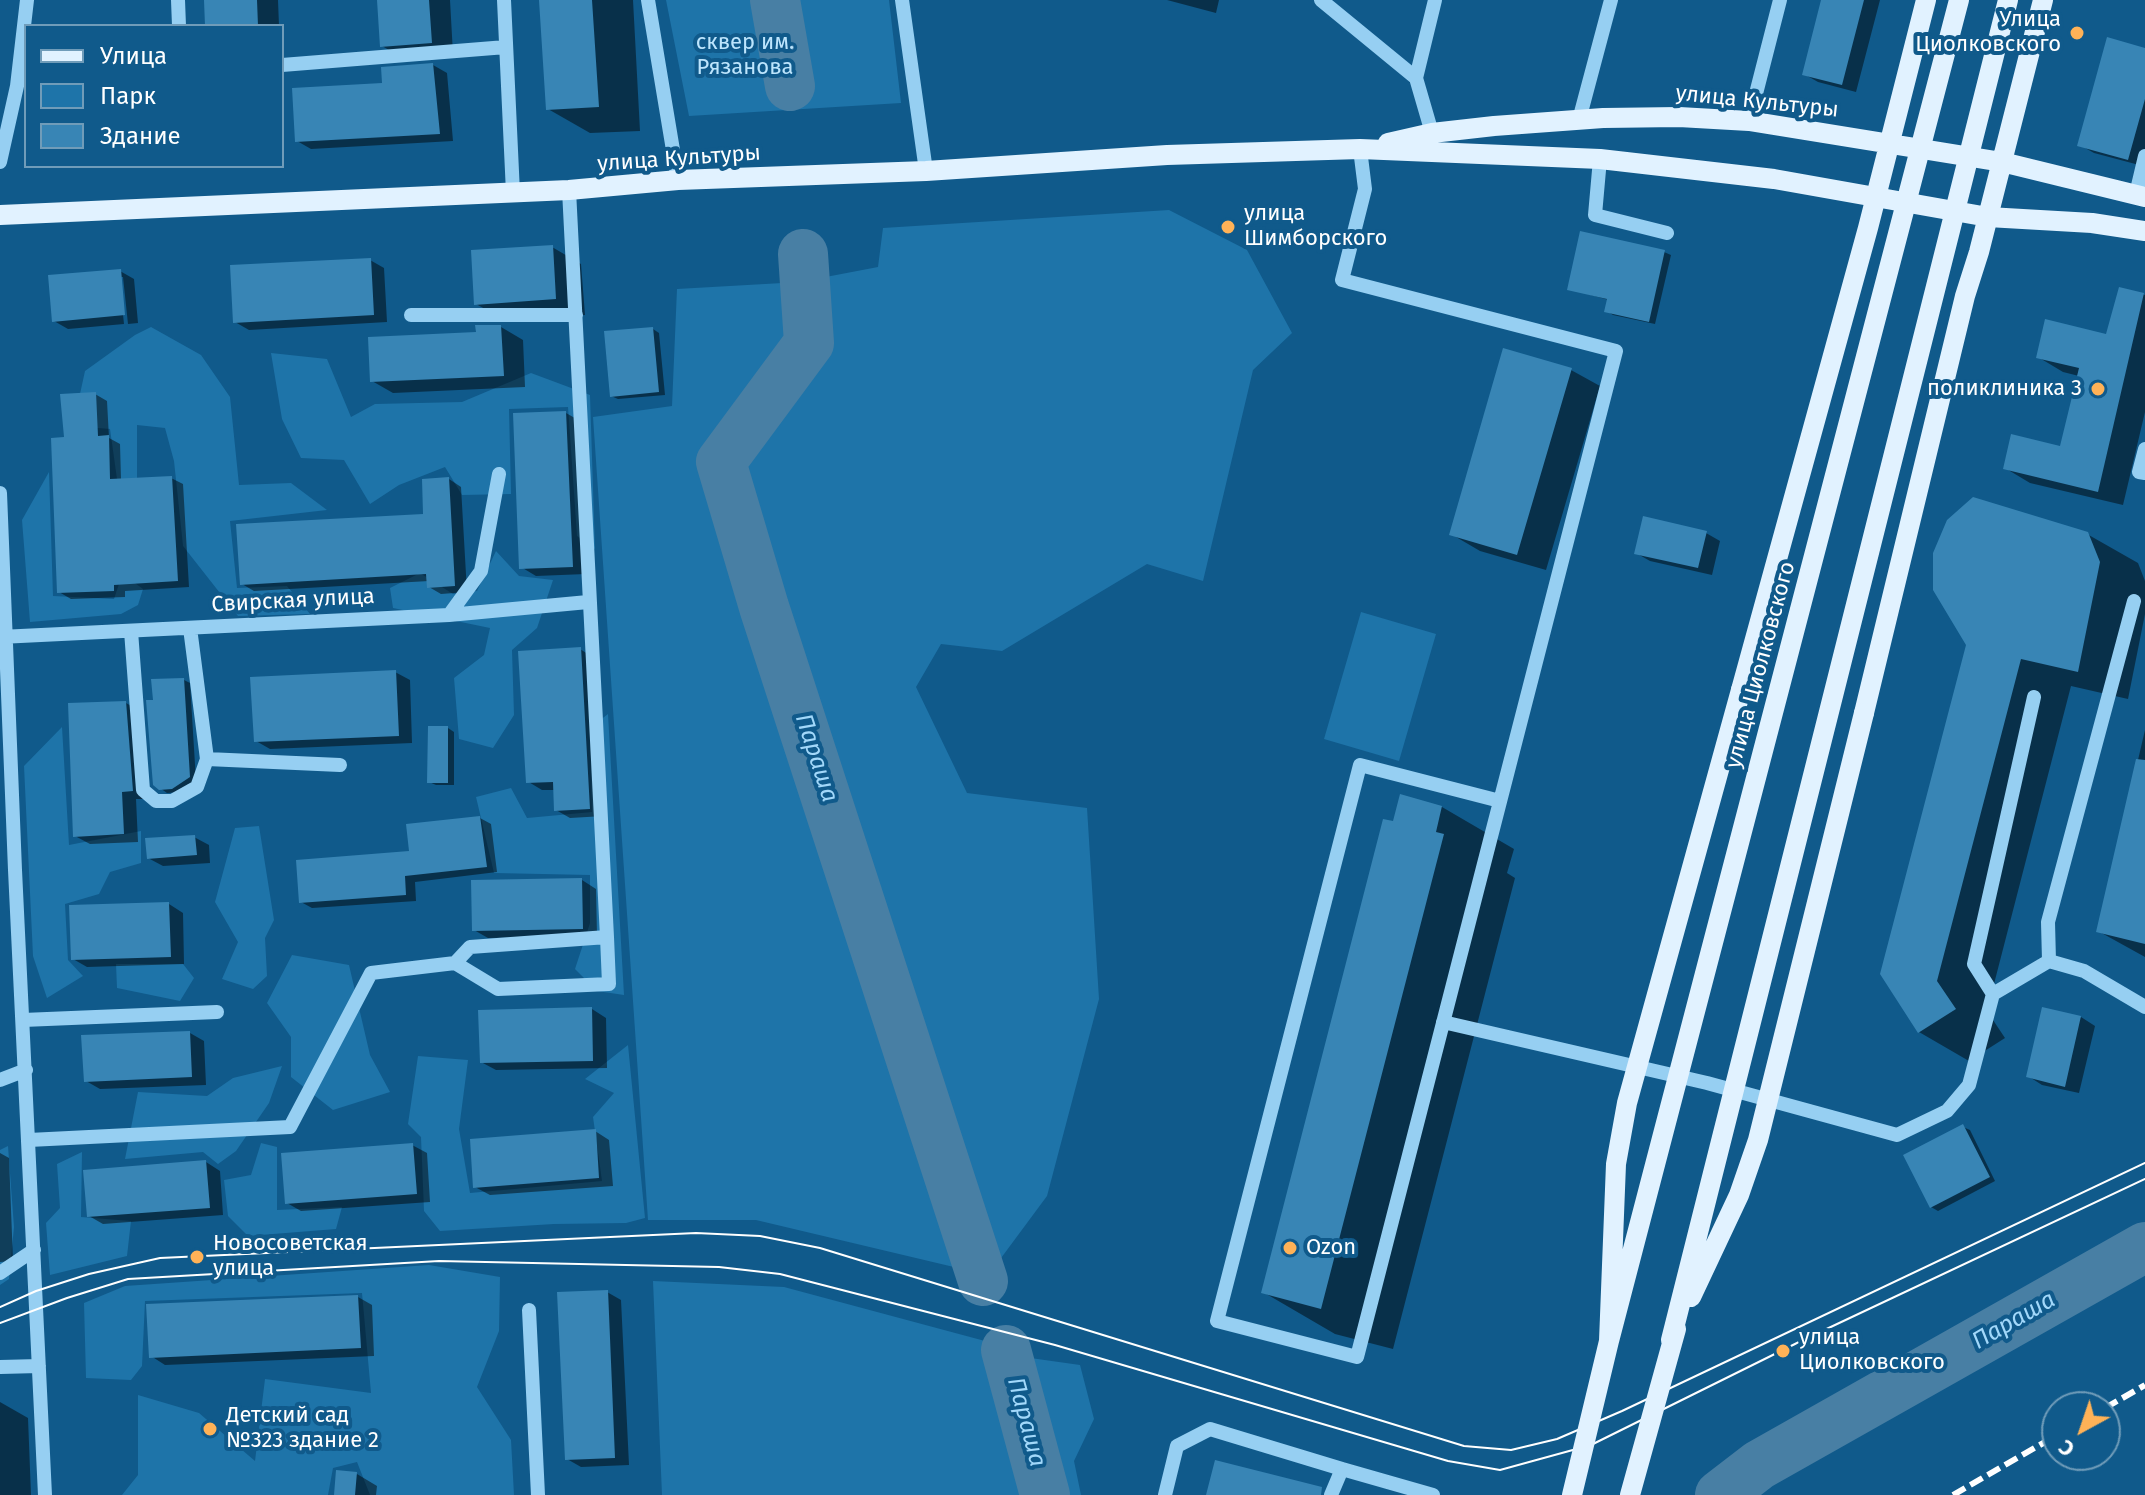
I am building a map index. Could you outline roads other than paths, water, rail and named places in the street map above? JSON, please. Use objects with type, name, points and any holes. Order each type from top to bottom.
[{"type":"main road","points":[[1572,1495],[1609,1341],[1616,1164],[1627,1103],[1876,196],[1926,0]]},
{"type":"main road","name":"улица Циолковского","points":[[1609,1341],[1959,0]]},
{"type":"main road","points":[[1630,1495],[2008,0]]},
{"type":"main road","points":[[1671,1340],[1739,1195],[1758,1140],[1965,296],[2043,0]]},
{"type":"main road","name":"улица Культуры","points":[[1360,149],[1432,133],[1579,120],[1679,117],[1749,121],[2002,162],[2140,196]]},
{"type":"main road","name":"улица Культуры","points":[[0,215],[513,193],[678,180],[926,171],[1167,155],[1360,149],[1600,159],[1774,179],[1988,217],[2092,223],[2145,231]]},
{"type":"street","points":[[26,24],[27,0]]},
{"type":"street","points":[[178,0],[179,24]]},
{"type":"street","points":[[504,0],[513,193]]},
{"type":"street","points":[[648,0],[678,180]]},
{"type":"street","points":[[902,0],[926,171]]},
{"type":"street","points":[[1321,0],[1416,78]]},
{"type":"street","points":[[1432,133],[1416,78],[1435,0]]},
{"type":"street","points":[[1579,120],[1611,0]]},
{"type":"street","points":[[1749,121],[1780,0]]},
{"type":"street","points":[[284,65],[506,47]]},
{"type":"street","points":[[0,162],[22,86],[24,52]]},
{"type":"street","points":[[1360,149],[1365,189],[1342,280],[1616,351],[1357,1357],[1217,1321],[1360,765],[1500,801]]},
{"type":"street","points":[[2140,196],[2145,156]]},
{"type":"street","points":[[1600,159],[1595,215],[1667,233]]},
{"type":"street","points":[[29,1140],[290,1127],[371,973],[455,963],[498,989],[609,984],[569,190]]},
{"type":"street","points":[[411,315],[576,315]]},
{"type":"street","points":[[2145,449],[2139,472],[2145,473]]},
{"type":"street","points":[[449,615],[481,571],[499,474]]},
{"type":"street","points":[[0,493],[7,871],[23,1020],[45,1495]]},
{"type":"street","points":[[2049,961],[2048,922],[2134,601]]},
{"type":"street","name":"Свирская улица","points":[[3,637],[449,615],[588,602]]},
{"type":"street","points":[[131,631],[143,790],[156,801],[172,801],[197,787],[207,759],[190,628]]},
{"type":"street","points":[[1993,994],[1974,964],[2034,697]]},
{"type":"street","points":[[207,759],[340,765]]},
{"type":"street","points":[[455,963],[470,947],[607,937]]},
{"type":"street","points":[[1443,1022],[1707,1083],[1897,1135],[1947,1111],[1969,1085],[1993,994],[2049,961],[2084,971],[2145,1007]]},
{"type":"street","points":[[23,1020],[217,1012]]},
{"type":"street","points":[[0,1080],[26,1070]]},
{"type":"street","points":[[0,1273],[34,1250]]},
{"type":"street","points":[[529,1310],[538,1495]]},
{"type":"street","points":[[0,1367],[39,1366]]},
{"type":"street","points":[[1165,1495],[1177,1446],[1210,1429],[1433,1495]]},
{"type":"street","points":[[1331,1495],[1342,1469]]},
{"type":"waterway","name":"Параша","points":[[775,0],[790,86]]},
{"type":"waterway","name":"Параша","points":[[803,254],[809,343],[721,462],[764,607],[983,1281]]},
{"type":"waterway","name":"Параша","points":[[1720,1495],[1759,1465],[2145,1247]]},
{"type":"waterway","name":"Параша","points":[[1006,1350],[1045,1495]]},
{"type":"tram line","points":[[0,1307],[36,1291],[89,1274],[160,1258],[696,1233],[760,1236],[820,1248],[1464,1446],[1511,1450],[1557,1439],[1622,1411],[2145,1163]]},
{"type":"tram line","points":[[0,1323],[128,1279],[439,1261],[719,1267],[780,1274],[1055,1345],[1448,1461],[1500,1470],[1591,1445],[1801,1341],[2145,1179]]},
{"type":"railway","points":[[2121,1399],[2145,1385]]},
{"type":"railway","points":[[1953,1495],[2041,1444]]},
{"type":"place","name":"Улица Циолковского","points":[[2077,33]]},
{"type":"place","name":"улица Шимборского","points":[[1228,227]]},
{"type":"place","name":"поликлиника 3","points":[[2098,389]]},
{"type":"place","name":"Ozon","points":[[1290,1248]]},
{"type":"place","name":"Новосоветская улица","points":[[197,1257]]},
{"type":"place","name":"улица Циолковского","points":[[1783,1351]]},
{"type":"place","name":"Детский сад №323 здание 2","points":[[210,1429]]},
{"type":"park label","name":"сквер им. Рязанова","points":[[745,56]]}]
